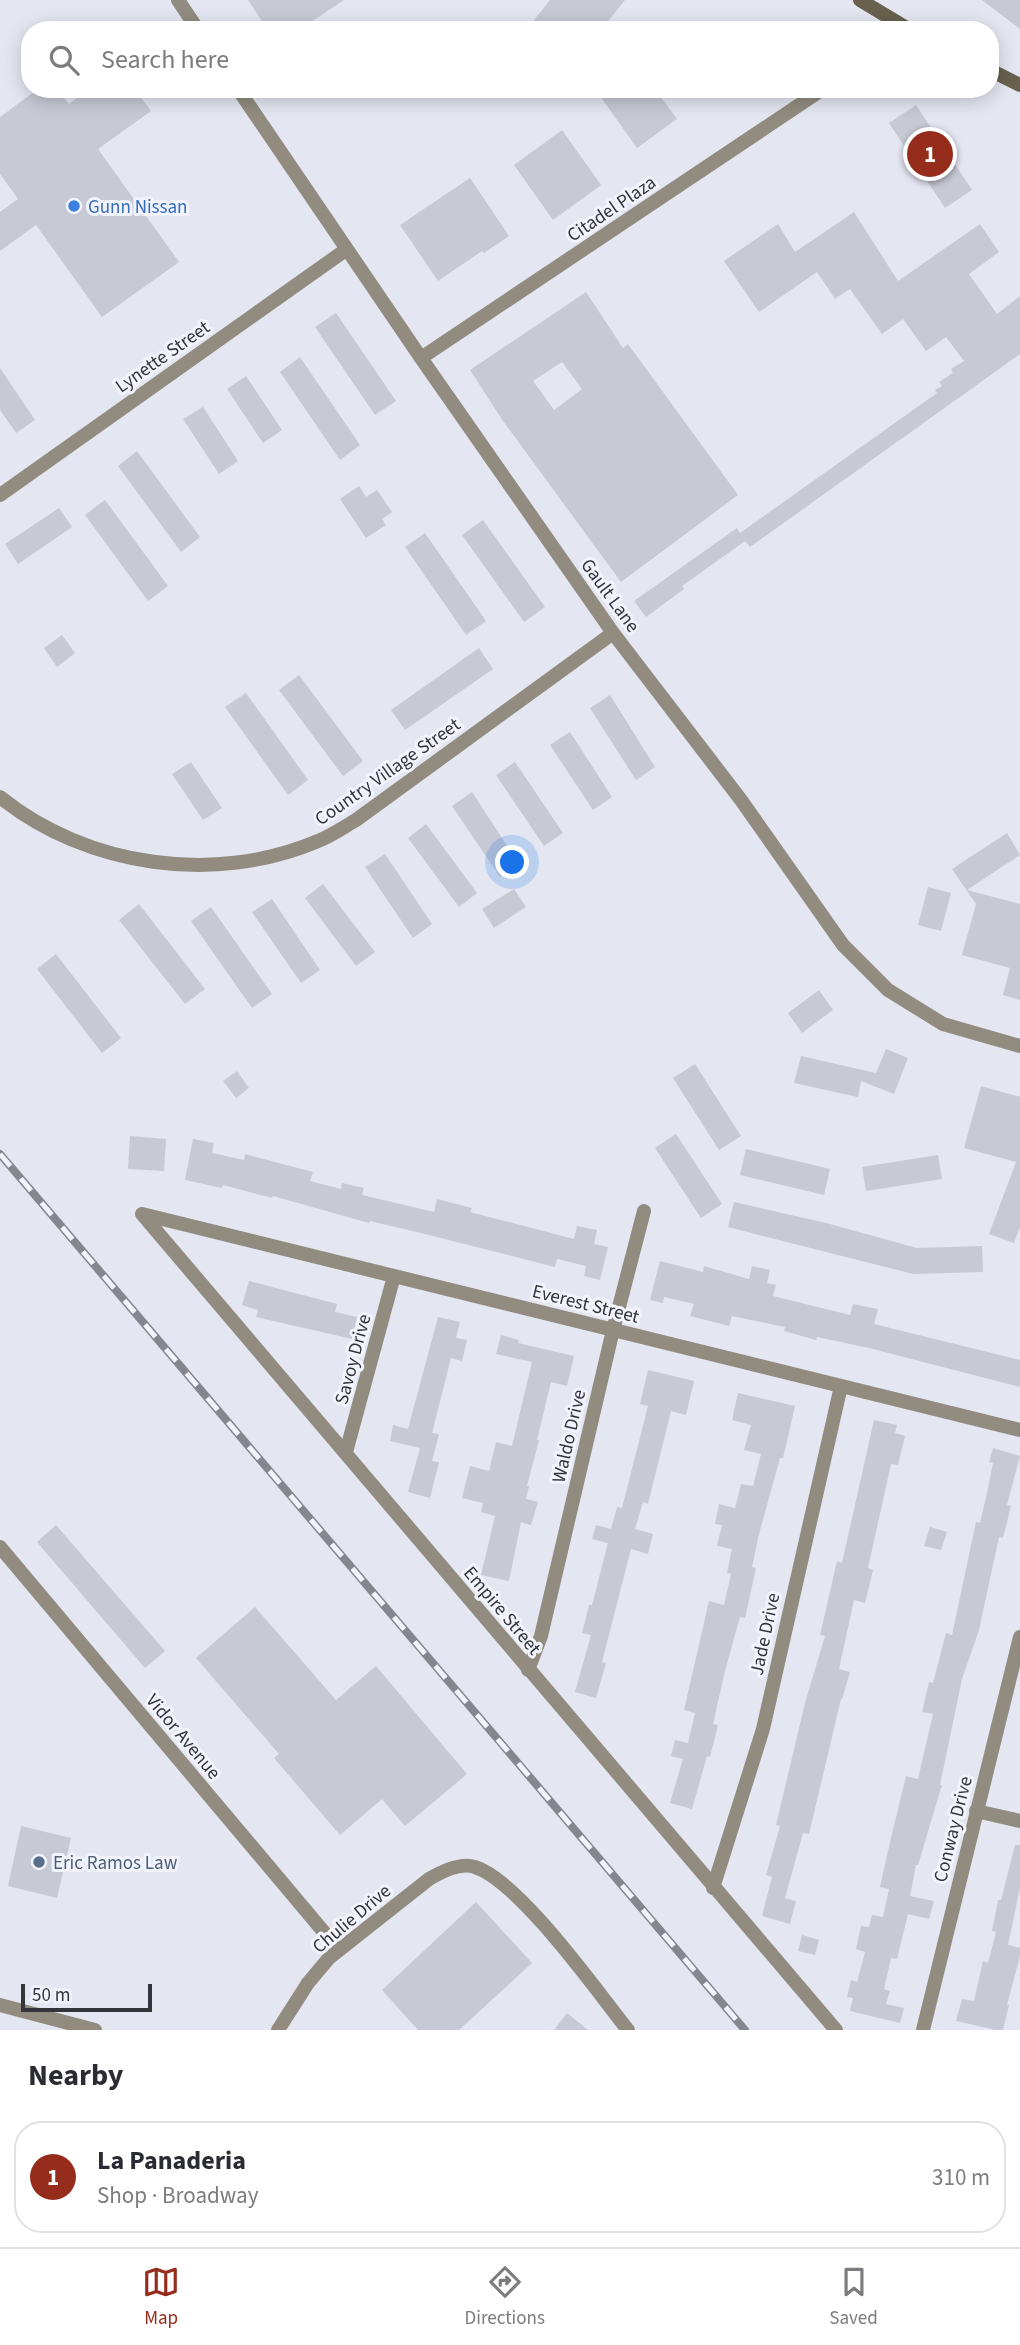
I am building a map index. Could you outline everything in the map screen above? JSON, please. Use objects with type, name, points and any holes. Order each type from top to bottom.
[{"type":"main road","points":[[860,0],[895,21]]},
{"type":"main road","points":[[999,75],[1020,85]]},
{"type":"street","points":[[177,0],[192,21]]},
{"type":"street","name":"Gault Lane","points":[[244,98],[613,634],[741,800],[843,945],[888,990],[943,1024],[1020,1046]]},
{"type":"street","name":"Citadel Plaza","points":[[421,358],[810,98]]},
{"type":"street","name":"Lynette Street","points":[[0,495],[347,249]]},
{"type":"street","name":"Country Village Street","points":[[0,797],[32,821],[57,834],[110,854],[193,865],[232,863],[274,856],[319,841],[356,820],[613,634]]},
{"type":"street","name":"Waldo Drive","points":[[528,1670],[541,1636],[644,1211]]},
{"type":"street","name":"Everest Street","points":[[142,1214],[1020,1430]]},
{"type":"street","name":"Empire Street","points":[[142,1214],[835,2030]]},
{"type":"street","name":"Savoy Drive","points":[[346,1452],[394,1276]]},
{"type":"street","name":"Jade Drive","points":[[713,1888],[763,1729],[841,1386]]},
{"type":"street","name":"Vidor Avenue","points":[[0,1547],[339,1950]]},
{"type":"street","name":"Conway Drive","points":[[923,2030],[1020,1637]]},
{"type":"street","points":[[976,1811],[1020,1821]]},
{"type":"street","name":"Chulie Drive","points":[[278,2030],[308,1983],[339,1950],[429,1878],[444,1871],[472,1866],[509,1888],[628,2030]]},
{"type":"street","points":[[0,2005],[96,2030]]},
{"type":"building","points":[[248,0],[344,0],[312,21],[262,21]]},
{"type":"building","points":[[550,0],[625,0],[608,21],[533,21]]},
{"type":"building","points":[[982,0],[1020,0],[1020,29]]},
{"type":"building","name":"Gunn Nissan","points":[[26,98],[65,98],[69,104],[77,98],[142,98],[151,111],[98,149],[179,262],[102,317],[36,225],[0,251],[0,212],[18,199],[0,174],[0,117]]},
{"type":"building","points":[[601,98],[662,98],[677,119],[637,148]]},
{"type":"building","points":[[916,105],[972,190],[945,208],[889,123]]},
{"type":"building","points":[[562,130],[601,185],[553,220],[514,165]]},
{"type":"building","points":[[470,178],[509,236],[438,281],[400,225]]},
{"type":"building","points":[[854,212],[898,281],[980,224],[999,252],[969,274],[997,314],[1020,296],[1020,354],[750,547],[745,541],[682,586],[684,589],[646,617],[634,601],[737,528],[740,533],[937,393],[935,390],[942,386],[939,382],[953,373],[951,369],[964,361],[946,337],[926,351],[903,319],[882,334],[850,289],[835,299],[817,272],[759,312],[724,261],[778,224],[795,252]]},
{"type":"building","points":[[586,292],[623,348],[628,344],[738,495],[621,582],[503,421],[470,370]],"holes":[[[562,362],[582,389],[554,410],[533,381]]]},
{"type":"building","points":[[336,313],[396,401],[375,415],[315,327]]},
{"type":"building","points":[[300,357],[360,445],[340,460],[280,372]]},
{"type":"building","points":[[0,368],[35,420],[16,433],[0,410]]},
{"type":"building","points":[[246,376],[282,430],[263,443],[227,389]]},
{"type":"building","points":[[203,407],[238,461],[219,474],[183,419]]},
{"type":"building","points":[[137,451],[200,537],[181,552],[118,466]]},
{"type":"building","points":[[359,486],[366,497],[377,490],[392,512],[382,519],[386,525],[366,538],[340,499]]},
{"type":"building","points":[[105,500],[168,586],[148,601],[85,515]]},
{"type":"building","points":[[59,508],[72,527],[18,564],[5,544]]},
{"type":"building","points":[[483,520],[545,607],[524,622],[462,535]]},
{"type":"building","points":[[425,533],[486,621],[466,635],[405,547]]},
{"type":"building","points":[[62,635],[75,653],[57,667],[44,648]]},
{"type":"building","points":[[479,648],[493,669],[405,730],[391,710]]},
{"type":"building","points":[[299,675],[363,761],[343,776],[279,690]]},
{"type":"building","points":[[246,693],[308,780],[288,795],[225,707]]},
{"type":"building","points":[[610,695],[655,767],[636,780],[590,708]]},
{"type":"building","points":[[570,732],[612,797],[593,810],[550,745]]},
{"type":"building","points":[[191,762],[222,808],[203,820],[172,774]]},
{"type":"building","points":[[515,762],[563,833],[544,846],[496,775]]},
{"type":"building","points":[[472,792],[519,864],[500,877],[452,806]]},
{"type":"building","points":[[426,824],[477,893],[459,907],[408,838]]},
{"type":"building","points":[[1007,833],[1020,855],[967,890],[1020,904],[1020,1000],[1003,995],[1010,968],[962,955],[976,904],[952,869]]},
{"type":"building","points":[[385,854],[432,924],[413,938],[365,867]]},
{"type":"building","points":[[323,884],[375,952],[356,966],[305,898]]},
{"type":"building","points":[[928,887],[951,893],[941,931],[918,925]]},
{"type":"building","points":[[514,889],[526,907],[494,928],[482,909]]},
{"type":"building","points":[[272,899],[320,970],[301,983],[252,912]]},
{"type":"building","points":[[139,904],[205,989],[185,1004],[119,920]]},
{"type":"building","points":[[211,907],[272,994],[252,1008],[191,921]]},
{"type":"building","points":[[56,954],[121,1038],[102,1053],[37,969]]},
{"type":"building","points":[[819,990],[833,1010],[802,1033],[788,1013]]},
{"type":"building","points":[[886,1049],[908,1058],[894,1094],[861,1081],[858,1097],[794,1083],[801,1056],[876,1073]]},
{"type":"building","points":[[695,1064],[741,1136],[719,1150],[673,1078]]},
{"type":"building","points":[[237,1071],[249,1088],[236,1098],[223,1081]]},
{"type":"building","points":[[981,1086],[1020,1097],[1020,1227],[1014,1243],[989,1234],[1016,1162],[964,1148]]},
{"type":"building","points":[[676,1134],[722,1204],[701,1218],[655,1148]]},
{"type":"building","points":[[130,1136],[166,1139],[164,1171],[128,1169]]},
{"type":"building","points":[[193,1139],[214,1143],[212,1153],[244,1160],[245,1154],[313,1172],[310,1181],[341,1189],[342,1183],[364,1188],[362,1195],[434,1212],[437,1199],[472,1208],[470,1212],[574,1239],[577,1226],[597,1230],[594,1244],[608,1247],[600,1280],[584,1276],[586,1266],[557,1259],[555,1267],[421,1233],[370,1221],[369,1223],[273,1196],[272,1198],[223,1185],[222,1188],[185,1180]]},
{"type":"building","points":[[746,1149],[830,1169],[824,1195],[740,1175]]},
{"type":"building","points":[[938,1155],[942,1179],[866,1191],[862,1167]]},
{"type":"building","points":[[734,1202],[917,1248],[982,1246],[983,1272],[913,1274],[728,1227]]},
{"type":"building","points":[[660,1261],[703,1272],[704,1266],[749,1279],[752,1266],[770,1270],[767,1283],[776,1285],[773,1296],[850,1315],[853,1304],[878,1309],[874,1324],[1020,1360],[1020,1387],[869,1348],[817,1337],[816,1340],[784,1331],[785,1327],[732,1316],[729,1326],[690,1316],[694,1304],[664,1297],[663,1303],[650,1300]]},
{"type":"building","points":[[249,1281],[337,1304],[335,1312],[357,1317],[352,1339],[256,1317],[258,1310],[242,1305]]},
{"type":"building","points":[[438,1317],[460,1322],[456,1338],[467,1340],[462,1361],[451,1358],[432,1433],[439,1434],[432,1461],[439,1462],[430,1498],[408,1492],[420,1448],[390,1441],[393,1425],[408,1429]]},
{"type":"building","points":[[501,1335],[519,1340],[518,1343],[574,1356],[567,1386],[551,1382],[527,1486],[526,1499],[538,1502],[531,1525],[521,1522],[509,1581],[481,1575],[495,1516],[481,1512],[483,1503],[462,1498],[470,1466],[489,1471],[496,1442],[512,1446],[532,1362],[496,1354]]},
{"type":"building","points":[[648,1370],[694,1381],[686,1415],[671,1411],[648,1504],[643,1502],[635,1529],[653,1534],[648,1554],[631,1549],[602,1662],[606,1663],[596,1698],[575,1692],[591,1635],[582,1633],[608,1543],[592,1539],[596,1525],[611,1529],[617,1507],[622,1508],[648,1406],[640,1404]]},
{"type":"building","points":[[738,1393],[795,1406],[783,1458],[780,1458],[759,1534],[752,1567],[756,1568],[745,1618],[740,1617],[725,1671],[713,1724],[718,1725],[710,1757],[707,1756],[692,1809],[670,1803],[683,1759],[671,1756],[675,1740],[688,1743],[695,1713],[684,1710],[709,1601],[724,1605],[731,1574],[727,1573],[732,1549],[717,1546],[722,1525],[715,1524],[719,1504],[735,1508],[741,1484],[753,1486],[761,1454],[744,1450],[751,1425],[732,1420]]},
{"type":"building","points":[[874,1420],[897,1425],[895,1433],[905,1436],[898,1465],[891,1464],[868,1568],[873,1570],[865,1603],[854,1600],[839,1669],[850,1672],[841,1699],[809,1834],[803,1833],[785,1898],[796,1901],[790,1924],[762,1916],[772,1877],[766,1875],[780,1826],[776,1825],[805,1703],[825,1636],[820,1635],[837,1561],[842,1563]]},
{"type":"building","points":[[993,1448],[1020,1456],[1007,1505],[1011,1506],[1003,1538],[999,1537],[979,1630],[962,1679],[942,1785],[916,1865],[910,1896],[934,1901],[929,1919],[908,1914],[897,1959],[891,1958],[884,1989],[890,1991],[886,2004],[904,2008],[900,2023],[850,2011],[853,1998],[847,1997],[851,1980],[857,1982],[865,1952],[856,1949],[861,1926],[869,1927],[872,1915],[883,1917],[889,1889],[880,1887],[890,1842],[906,1776],[918,1779],[933,1714],[922,1712],[946,1633],[952,1635],[976,1522],[980,1523],[988,1488],[993,1463],[989,1462]]},
{"type":"building","points":[[56,1525],[165,1651],[145,1668],[37,1542]]},
{"type":"building","points":[[930,1527],[947,1532],[941,1550],[924,1546]]},
{"type":"building","points":[[255,1607],[336,1700],[376,1666],[467,1774],[405,1826],[382,1799],[340,1835],[274,1758],[279,1754],[196,1658]]},
{"type":"building","name":"Eric Ramos Law","points":[[21,1826],[71,1838],[57,1898],[8,1886]]},
{"type":"building","points":[[1015,1845],[1020,1845],[1020,1888],[1008,1945],[1020,1948],[1020,1956],[1003,2030],[996,2030],[956,2021],[962,1999],[974,2001],[983,1961],[988,1963],[996,1932],[992,1931],[998,1900],[1001,1900]]},
{"type":"building","points":[[476,1902],[532,1963],[459,2030],[418,2030],[382,1990]]},
{"type":"building","points":[[802,1935],[819,1940],[815,1955],[798,1951]]},
{"type":"building","points":[[567,2013],[588,2030],[554,2030]]},
{"type":"railway","points":[[0,1154],[745,2030]]},
{"type":"place","name":"La Panaderia","points":[[930,154]]},
{"type":"place","name":"Gunn Nissan","points":[[74,206]]},
{"type":"place","name":"Eric Ramos Law","points":[[39,1862]]}]
